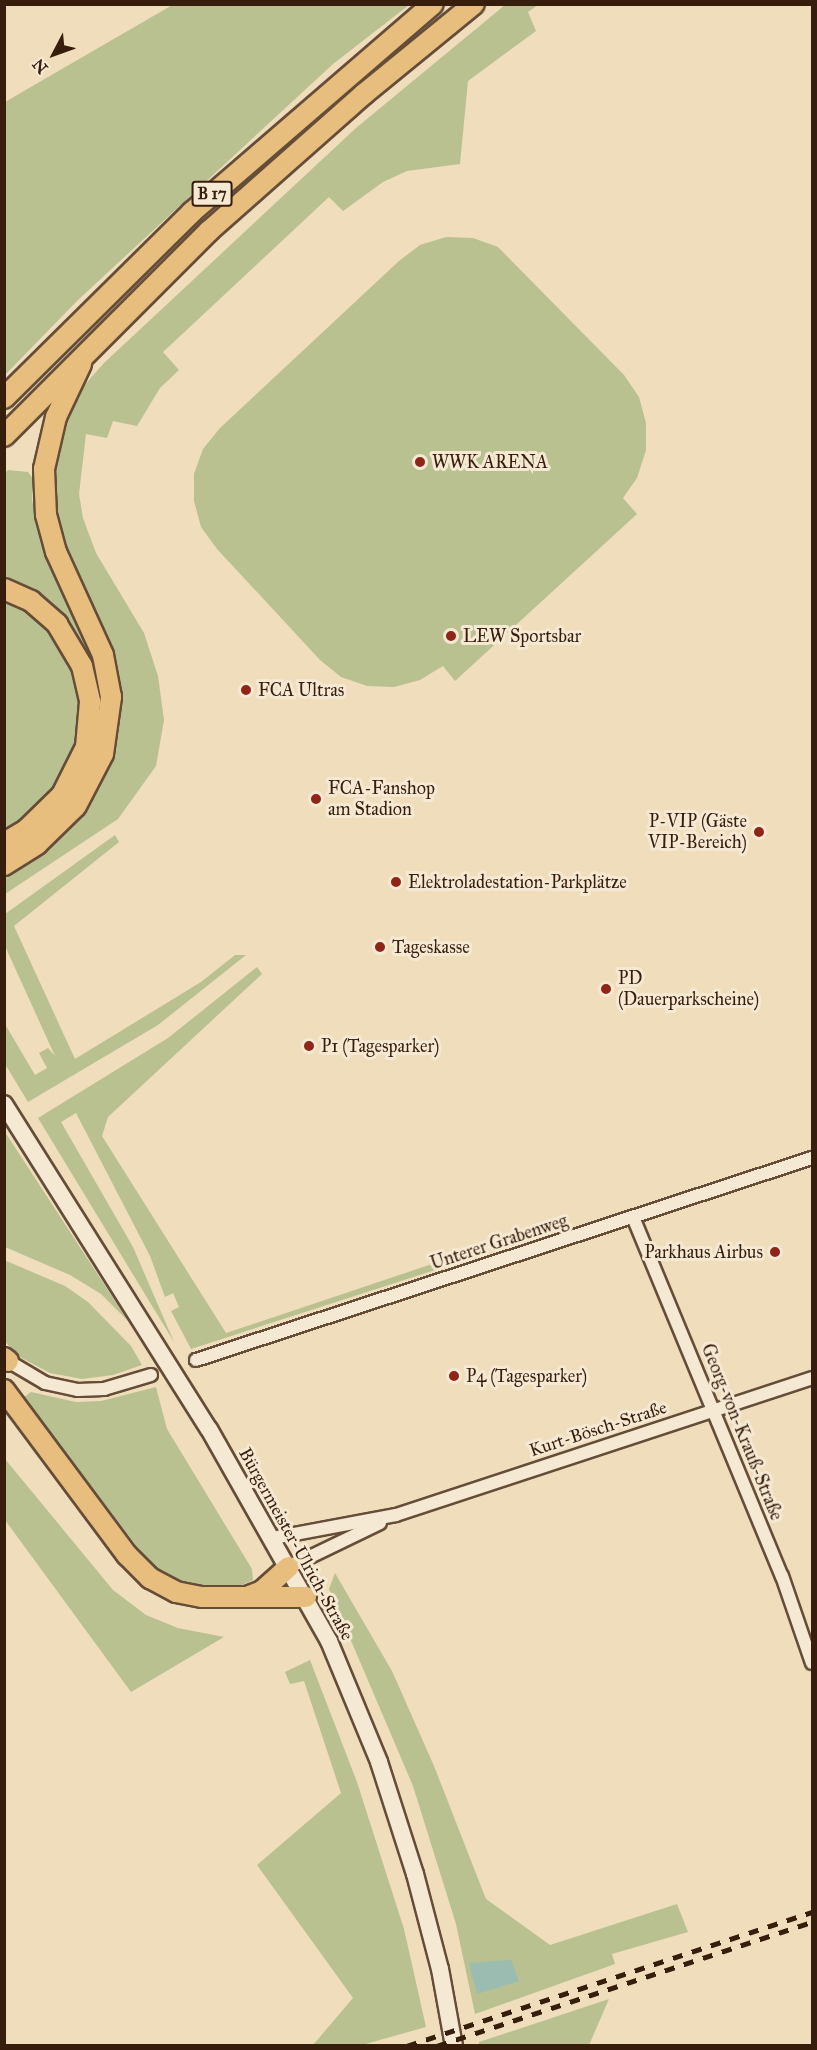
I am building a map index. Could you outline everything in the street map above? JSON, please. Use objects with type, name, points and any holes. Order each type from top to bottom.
[{"type":"highway","name":"B 17","points":[[4,398],[192,212],[347,75],[434,4]]},
{"type":"highway","name":"B 17","points":[[4,436],[87,350],[274,172],[474,4]]},
{"type":"highway","points":[[4,865],[37,844],[76,806],[103,754],[111,697],[103,655],[56,552],[46,515],[44,469],[56,417],[87,350]]},
{"type":"highway","points":[[4,589],[31,601],[57,624],[82,666],[90,702],[86,747],[62,795],[26,830],[4,843]]},
{"type":"highway","points":[[4,1390],[127,1555],[150,1578],[176,1592],[244,1598],[306,1597]]},
{"type":"highway","points":[[244,1598],[262,1591],[289,1567]]},
{"type":"main road","name":"Bürgermeister-Ulrich-Straße","points":[[4,1104],[209,1428],[329,1641],[394,1804],[434,1943],[454,2046]]},
{"type":"street","name":"Unterer Grabenweg","points":[[196,1360],[813,1158]]},
{"type":"street","name":"Georg-von-Krauß-Straße","points":[[633,1217],[782,1576],[813,1663]]},
{"type":"street","points":[[6,1358],[45,1383],[78,1390],[104,1389],[151,1375]]},
{"type":"street","name":"Kurt-Bösch-Straße","points":[[289,1567],[396,1515],[813,1378]]},
{"type":"street","name":"Kurt-Bösch-Straße","points":[[273,1538],[396,1515]]},
{"type":"green space","points":[[174,4],[409,5],[333,64],[78,300],[5,375],[5,102]]},
{"type":"green space","points":[[505,5],[538,5],[528,12],[536,31],[468,81],[460,164],[407,171],[383,182],[343,211],[329,197],[163,352],[179,370],[160,388],[137,426],[113,421],[107,438],[86,434],[79,494],[83,518],[96,553],[144,633],[158,676],[164,720],[156,766],[118,819],[5,894],[5,865],[37,844],[111,697],[46,515],[56,417],[104,363],[356,128]]},
{"type":"green space","name":"WWK ARENA","points":[[446,237],[473,238],[498,247],[624,375],[639,397],[646,423],[646,450],[637,478],[623,498],[637,514],[455,681],[443,666],[420,680],[394,687],[367,686],[341,677],[320,660],[217,549],[201,527],[194,501],[194,474],[203,449],[220,428],[399,261],[420,245]]},
{"type":"green space","points":[[8,470],[28,472],[34,480],[32,500],[39,532],[86,642],[95,667],[91,672],[53,609],[5,576],[4,474]]},
{"type":"green space","points":[[4,596],[27,607],[52,629],[74,669],[82,702],[78,743],[55,789],[4,832]]},
{"type":"green space","points":[[115,835],[119,842],[14,926],[75,1059],[201,982],[235,955],[246,955],[158,1025],[28,1102],[5,1064],[5,1024],[35,1075],[47,1068],[39,1053],[48,1048],[55,1056],[5,946],[5,914]]},
{"type":"green space","points":[[257,967],[262,974],[108,1117],[102,1136],[226,1333],[465,1253],[466,1260],[191,1349],[171,1311],[179,1307],[173,1293],[165,1297],[150,1256],[76,1113],[61,1122],[133,1247],[174,1342],[38,1118],[168,1038]]},
{"type":"green space","points":[[5,1132],[128,1321],[101,1294],[70,1275],[5,1247]]},
{"type":"green space","points":[[4,1260],[65,1286],[88,1302],[131,1346],[142,1365],[113,1375],[82,1379],[50,1373],[16,1355],[5,1341]]},
{"type":"green space","points":[[156,1387],[167,1429],[252,1569],[253,1580],[239,1586],[211,1588],[184,1583],[151,1565],[24,1397],[31,1392],[76,1402],[101,1401]]},
{"type":"green space","points":[[5,1459],[113,1590],[146,1615],[178,1628],[224,1637],[131,1692],[5,1520]]},
{"type":"green space","points":[[335,1573],[392,1671],[434,1766],[486,1899],[550,1945],[677,1904],[688,1932],[612,1954],[615,1964],[475,2014],[456,1924],[413,1786],[329,1589]]},
{"type":"green space","points":[[310,1660],[357,1782],[404,1929],[426,2027],[362,2045],[313,2045],[353,1998],[257,1865],[341,1793],[304,1681],[290,1684],[285,1672]]},
{"type":"green space","points":[[609,1999],[589,2045],[479,2045],[479,2042]]},
{"type":"water","points":[[511,1960],[519,1981],[477,1994],[469,1963]]},
{"type":"railway","points":[[407,2046],[812,1912]]},
{"type":"railway","points":[[437,2046],[812,1922]]},
{"type":"place","name":"WWK ARENA","points":[[420,462]]},
{"type":"place","name":"LEW Sportsbar","points":[[451,636]]},
{"type":"place","name":"FCA Ultras","points":[[246,690]]},
{"type":"place","name":"FCA-Fanshop am Stadion","points":[[316,799]]},
{"type":"place","name":"P-VIP (Gäste VIP-Bereich)","points":[[759,832]]},
{"type":"place","name":"Elektroladestation-Parkplätze","points":[[396,882]]},
{"type":"place","name":"Tageskasse","points":[[380,947]]},
{"type":"place","name":"PD (Dauerparkscheine)","points":[[606,989]]},
{"type":"place","name":"P1 (Tagesparker)","points":[[309,1046]]},
{"type":"place","name":"Parkhaus Airbus","points":[[775,1252]]},
{"type":"place","name":"P4 (Tagesparker)","points":[[454,1376]]}]
